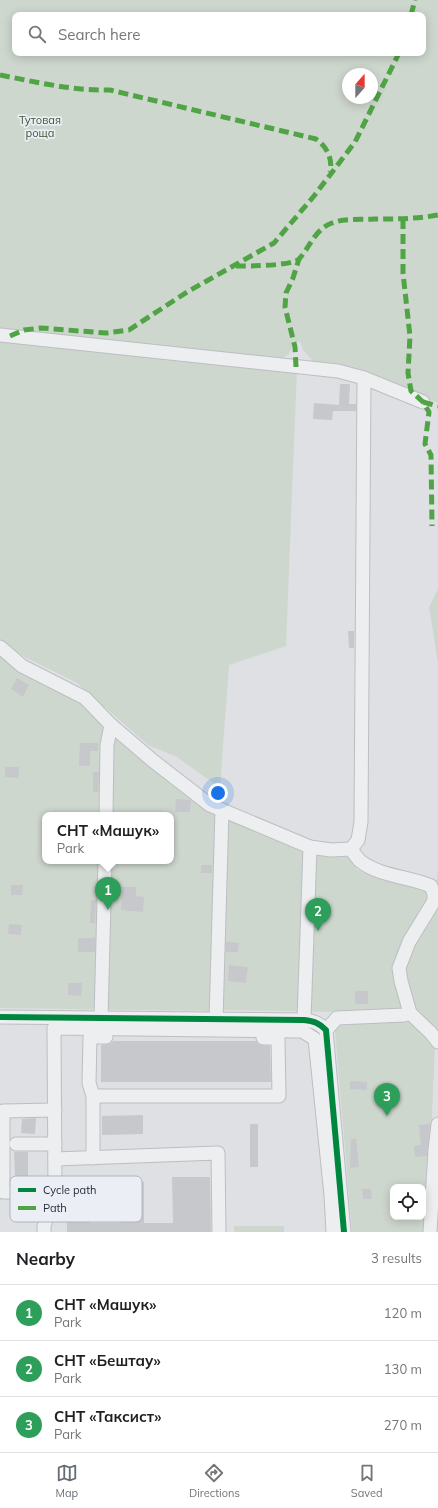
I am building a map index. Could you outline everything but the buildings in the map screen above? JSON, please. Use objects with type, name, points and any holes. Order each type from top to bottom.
[{"type":"street","points":[[0,335],[338,371],[364,378],[423,402]]},
{"type":"street","points":[[0,647],[22,666],[85,698],[111,725],[152,760],[210,805],[310,848],[331,850],[351,849],[358,840],[361,822],[364,378]]},
{"type":"street","points":[[106,812],[107,745],[111,725]]},
{"type":"street","points":[[216,1020],[222,810]]},
{"type":"street","points":[[304,1020],[310,848]]},
{"type":"street","points":[[351,849],[360,861],[375,870],[422,882],[431,886],[433,890],[434,901],[410,942],[399,968],[410,1013],[431,1033],[438,1042]]},
{"type":"street","points":[[101,1019],[105,864]]},
{"type":"street","points":[[344,1232],[326,1030],[337,1018],[404,1015],[410,1013]]},
{"type":"street","points":[[0,1017],[304,1020],[314,1021],[326,1030]]},
{"type":"street","points":[[55,1176],[54,1028],[302,1031],[315,1039],[331,1195],[333,1232]]},
{"type":"street","points":[[93,1096],[279,1096],[278,1038],[90,1037],[89,1083],[93,1096],[93,1158]]},
{"type":"street","points":[[10,1192],[3,1192],[3,1110],[55,1110]]},
{"type":"street","points":[[430,1232],[438,1124]]},
{"type":"street","points":[[16,1144],[55,1144]]},
{"type":"street","points":[[55,1159],[218,1153],[219,1232]]},
{"type":"street","points":[[44,1232],[45,1222]]},
{"type":"green space","name":"Тутовая роща","points":[[0,0],[438,0],[438,403],[377,377],[313,361],[303,350],[300,341],[294,343],[289,354],[281,359],[0,329]]},
{"type":"green space","points":[[0,334],[297,368],[286,646],[229,665],[220,788],[177,757],[148,745],[77,683],[23,656],[0,640]]},
{"type":"green space","points":[[438,589],[438,663],[429,607]]},
{"type":"green space","points":[[0,652],[25,674],[94,711],[218,812],[214,1011],[0,1008]]},
{"type":"green space","points":[[224,815],[310,853],[350,857],[357,870],[426,889],[430,900],[394,961],[404,1013],[224,1010]]},
{"type":"green space","points":[[438,871],[438,1037],[410,1015],[400,959],[436,886]]},
{"type":"green space","points":[[334,1019],[407,1020],[435,1045],[427,1232],[352,1232]]},
{"type":"green space","points":[[234,1226],[284,1226],[284,1232],[234,1232]]},
{"type":"marked path","points":[[412,12],[415,0]]},
{"type":"marked path","points":[[10,336],[24,330],[41,328],[106,333],[129,330],[187,292],[274,243],[314,196],[355,142],[398,56]]},
{"type":"marked path","points":[[0,75],[68,88],[110,90],[316,139],[326,150],[330,158],[330,172]]},
{"type":"marked path","points":[[236,266],[270,265],[295,261],[299,259],[321,229],[337,221],[398,219],[438,215]]},
{"type":"marked path","points":[[403,219],[403,273],[410,336],[408,373],[411,391],[423,402],[429,412],[425,444],[431,455],[432,526]]},
{"type":"marked path","points":[[296,367],[295,347],[285,307],[286,293],[299,259]]},
{"type":"marked path","points":[[423,402],[438,406]]},
{"type":"cycle path","points":[[0,1017],[304,1020],[319,1024],[326,1030],[344,1232]]},
{"type":"place","name":"СНТ «Машук»","points":[[108,910]]},
{"type":"place","name":"СНТ «Бештау»","points":[[318,931]]},
{"type":"place","name":"СНТ «Таксист»","points":[[387,1116]]}]
